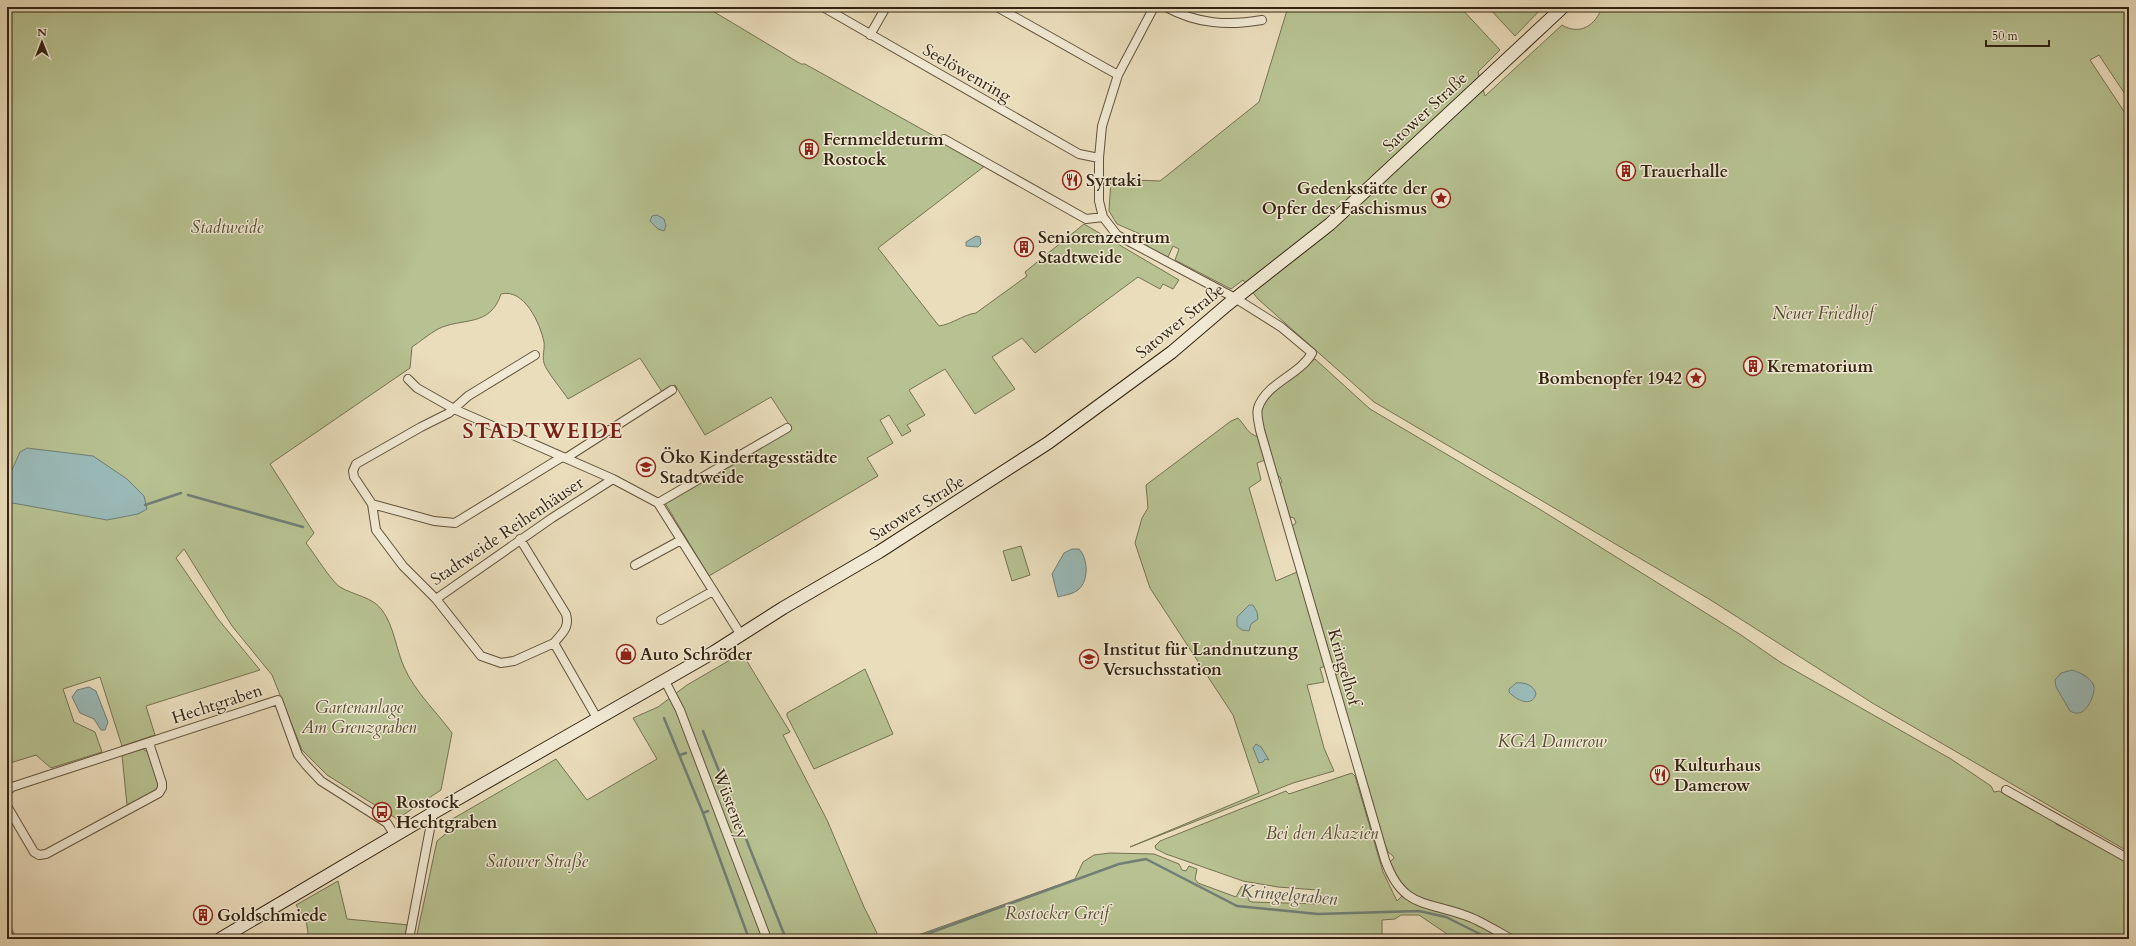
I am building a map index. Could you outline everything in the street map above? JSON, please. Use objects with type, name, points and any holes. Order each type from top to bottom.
[{"type":"main road","name":"Satower Straße","points":[[220,939],[432,813],[597,718],[665,681],[879,552],[1031,454],[1172,352],[1235,298],[1330,224],[1563,7]]},
{"type":"street","name":"Seelöwenring","points":[[823,7],[1079,154],[1099,158]]},
{"type":"street","points":[[870,35],[886,7]]},
{"type":"street","points":[[997,7],[1118,75]]},
{"type":"street","points":[[1154,7],[1118,75],[1102,126],[1099,158],[1099,201],[1103,217],[1117,235],[1235,298]]},
{"type":"street","points":[[1166,7],[1180,15],[1210,22],[1228,24],[1262,20]]},
{"type":"street","points":[[944,139],[1086,219],[1103,217]]},
{"type":"street","name":"Kringelhof","points":[[1235,298],[1282,327],[1312,353],[1302,367],[1269,392],[1258,408],[1260,430],[1295,555],[1389,872],[1398,885],[1415,901],[1464,915],[1511,939]]},
{"type":"street","name":"Stadtweide Reihenhäuser","points":[[535,355],[468,396],[450,413],[421,427],[356,464],[353,471],[354,477],[372,504],[376,530],[403,566],[436,599],[520,539],[613,478]]},
{"type":"street","name":"Stadtweide Reihenhäuser","points":[[408,379],[417,388],[454,409],[613,478],[658,503]]},
{"type":"street","points":[[564,458],[672,390]]},
{"type":"street","points":[[741,635],[658,503],[787,428]]},
{"type":"street","name":"Stadtweide Reihenhäuser","points":[[372,504],[434,521],[455,523],[564,458]]},
{"type":"street","points":[[436,599],[481,656],[489,660],[501,663],[514,661],[554,643],[569,623],[566,614],[520,539]]},
{"type":"street","points":[[635,565],[681,540]]},
{"type":"street","points":[[661,620],[713,591]]},
{"type":"street","points":[[554,643],[597,718]]},
{"type":"street","name":"Wüsteney","points":[[665,681],[680,710],[767,939]]},
{"type":"street","name":"Hechtgraben","points":[[7,791],[18,785],[278,700],[298,755],[306,765],[321,781],[387,823],[395,836]]},
{"type":"street","points":[[7,806],[34,852],[39,855],[46,854],[159,793],[162,788],[162,783],[149,743]]},
{"type":"street","points":[[2006,790],[2129,859]]},
{"type":"street","points":[[409,939],[432,813]]},
{"type":"green space","name":"Stadtweide","points":[[7,7],[706,7],[801,64],[805,64],[986,165],[878,248],[939,326],[976,313],[1027,276],[1025,272],[1084,224],[1179,280],[1173,289],[1163,284],[1160,289],[1138,277],[1035,353],[1022,338],[992,357],[1015,389],[975,414],[945,369],[909,390],[925,415],[907,425],[911,431],[902,436],[889,415],[880,420],[893,443],[867,458],[878,476],[709,576],[665,503],[792,429],[771,397],[705,435],[675,385],[662,392],[640,358],[568,399],[545,367],[543,361],[544,342],[542,334],[530,309],[517,296],[501,294],[496,305],[483,317],[447,325],[431,333],[412,347],[410,368],[270,464],[314,533],[306,543],[336,584],[345,590],[373,602],[382,610],[392,630],[401,660],[414,685],[452,733],[441,790],[397,819],[327,775],[302,750],[272,675],[232,626],[184,549],[176,558],[218,619],[260,670],[146,706],[155,735],[122,746],[100,677],[63,689],[74,722],[95,732],[102,752],[51,768],[36,755],[7,764]]},
{"type":"green space","name":"Neuer Friedhof","points":[[1288,7],[1460,7],[1500,50],[1478,72],[1485,96],[1562,25],[1575,29],[1586,27],[1596,19],[1602,7],[2129,7],[2129,100],[2099,55],[2090,60],[2129,119],[2129,852],[1874,704],[1709,599],[1374,402],[1258,299],[1243,280],[1231,289],[1175,260],[1179,249],[1173,246],[1168,257],[1150,249],[1140,234],[1117,224],[1109,211],[1111,179],[1160,181],[1259,102]]},
{"type":"green space","points":[[1488,7],[1538,7],[1540,10],[1515,36]]},
{"type":"green space","name":"KGA Damerow","points":[[1315,359],[1370,409],[1541,510],[1741,635],[1780,662],[1951,759],[1991,786],[1994,792],[1999,791],[2054,820],[2056,824],[2129,862],[2129,939],[1465,939],[1450,936],[1419,915],[1401,915],[1395,919],[1382,920],[1382,939],[907,939],[1075,879],[1083,862],[1094,855],[1110,853],[1154,854],[1179,864],[1182,870],[1186,871],[1189,866],[1197,869],[1195,879],[1198,883],[1236,897],[1242,886],[1247,887],[1249,901],[1252,902],[1319,904],[1317,890],[1278,887],[1243,881],[1166,854],[1156,849],[1155,846],[1160,841],[1286,791],[1289,794],[1352,773],[1355,776],[1383,872],[1397,901],[1408,890],[1398,879],[1390,862],[1394,858],[1388,852],[1377,826],[1335,676],[1340,672],[1339,668],[1333,665],[1292,526],[1296,523],[1294,518],[1290,517],[1279,484],[1282,482],[1278,476],[1267,445],[1261,420],[1263,405],[1275,389],[1282,382]]},
{"type":"green space","points":[[1238,418],[1249,432],[1259,437],[1265,460],[1257,463],[1261,480],[1249,488],[1276,581],[1297,572],[1325,666],[1320,668],[1324,682],[1307,685],[1324,748],[1334,771],[1293,783],[1130,847],[1259,793],[1233,715],[1150,588],[1135,543],[1142,518],[1148,508],[1146,485],[1231,421]]},
{"type":"green space","points":[[1021,546],[1030,575],[1012,581],[1003,551]]},
{"type":"green space","points":[[742,653],[790,732],[783,735],[827,820],[864,907],[877,933],[871,939],[416,939],[437,841],[454,827],[449,821],[556,759],[587,800],[657,759],[633,718],[658,707],[687,685]]},
{"type":"green space","points":[[865,669],[893,734],[814,769],[787,716],[787,713]]},
{"type":"green space","points":[[143,749],[149,753],[159,786],[156,791],[127,805],[122,755]]},
{"type":"green space","points":[[338,881],[347,919],[409,925],[406,939],[309,939],[306,920],[296,905]]},
{"type":"green space","points":[[7,921],[15,935],[8,939],[7,939]]},
{"type":"water","points":[[657,215],[664,219],[666,226],[664,231],[658,229],[650,221],[652,216]]},
{"type":"water","points":[[976,236],[980,237],[981,244],[978,247],[966,246],[966,242]]},
{"type":"water","points":[[27,448],[93,456],[127,479],[144,496],[147,509],[138,514],[107,520],[7,502],[7,481],[20,452]]},
{"type":"water","points":[[1072,549],[1079,549],[1082,553],[1086,563],[1086,575],[1082,585],[1077,591],[1058,597],[1052,574],[1064,553]]},
{"type":"water","points":[[1249,605],[1253,605],[1257,612],[1258,619],[1251,624],[1249,631],[1242,630],[1237,626],[1237,617]]},
{"type":"water","points":[[2072,670],[2087,677],[2094,687],[2090,703],[2085,710],[2079,713],[2070,711],[2056,687],[2055,680],[2061,673]]},
{"type":"water","points":[[1516,683],[1522,683],[1533,688],[1536,694],[1531,701],[1528,702],[1520,700],[1509,692],[1509,689]]},
{"type":"water","points":[[89,687],[96,691],[108,722],[105,730],[101,730],[94,719],[80,713],[72,697],[77,690]]},
{"type":"water","points":[[1256,744],[1261,747],[1269,760],[1265,759],[1263,762],[1259,763],[1253,748]]},
{"type":"waterway","points":[[145,505],[181,493]]},
{"type":"waterway","points":[[188,495],[303,527]]},
{"type":"waterway","points":[[664,718],[703,813],[749,939]]},
{"type":"waterway","points":[[703,731],[786,939]]},
{"type":"waterway","points":[[680,755],[686,753]]},
{"type":"waterway","points":[[725,805],[731,802]]},
{"type":"waterway","points":[[703,813],[708,811]]},
{"type":"waterway","name":"Kringelgraben","points":[[913,939],[1119,864],[1146,859],[1237,906],[1318,914],[1419,911],[1446,917],[1490,939]]},
{"type":"place","name":"Fernmeldeturm Rostock","points":[[809,149]]},
{"type":"place","name":"Trauerhalle","points":[[1626,171]]},
{"type":"place","name":"Syrtaki","points":[[1072,180]]},
{"type":"place","name":"Gedenkstätte der Opfer des Faschismus","points":[[1441,198]]},
{"type":"place","name":"Seniorenzentrum Stadtweide","points":[[1024,247]]},
{"type":"place","name":"Krematorium","points":[[1753,366]]},
{"type":"place","name":"Bombenopfer 1942","points":[[1696,378]]},
{"type":"place","name":"Öko Kindertagesstädte Stadtweide","points":[[646,467]]},
{"type":"place","name":"Auto Schröder","points":[[626,654]]},
{"type":"place","name":"Institut für Landnutzung Versuchsstation","points":[[1089,659]]},
{"type":"place","name":"Kulturhaus Damerow","points":[[1660,775]]},
{"type":"place","name":"Rostock Hechtgraben","points":[[382,812]]},
{"type":"place","name":"Goldschmiede","points":[[203,915]]},
{"type":"district","name":"STADTWEIDE","points":[[543,431]]},
{"type":"park label","name":"Gartenanlage Am Grenzgraben","points":[[359,717]]},
{"type":"park label","name":"Bei den Akazien","points":[[1322,833]]},
{"type":"park label","name":"Rostocker Greif","points":[[1057,913]]}]
